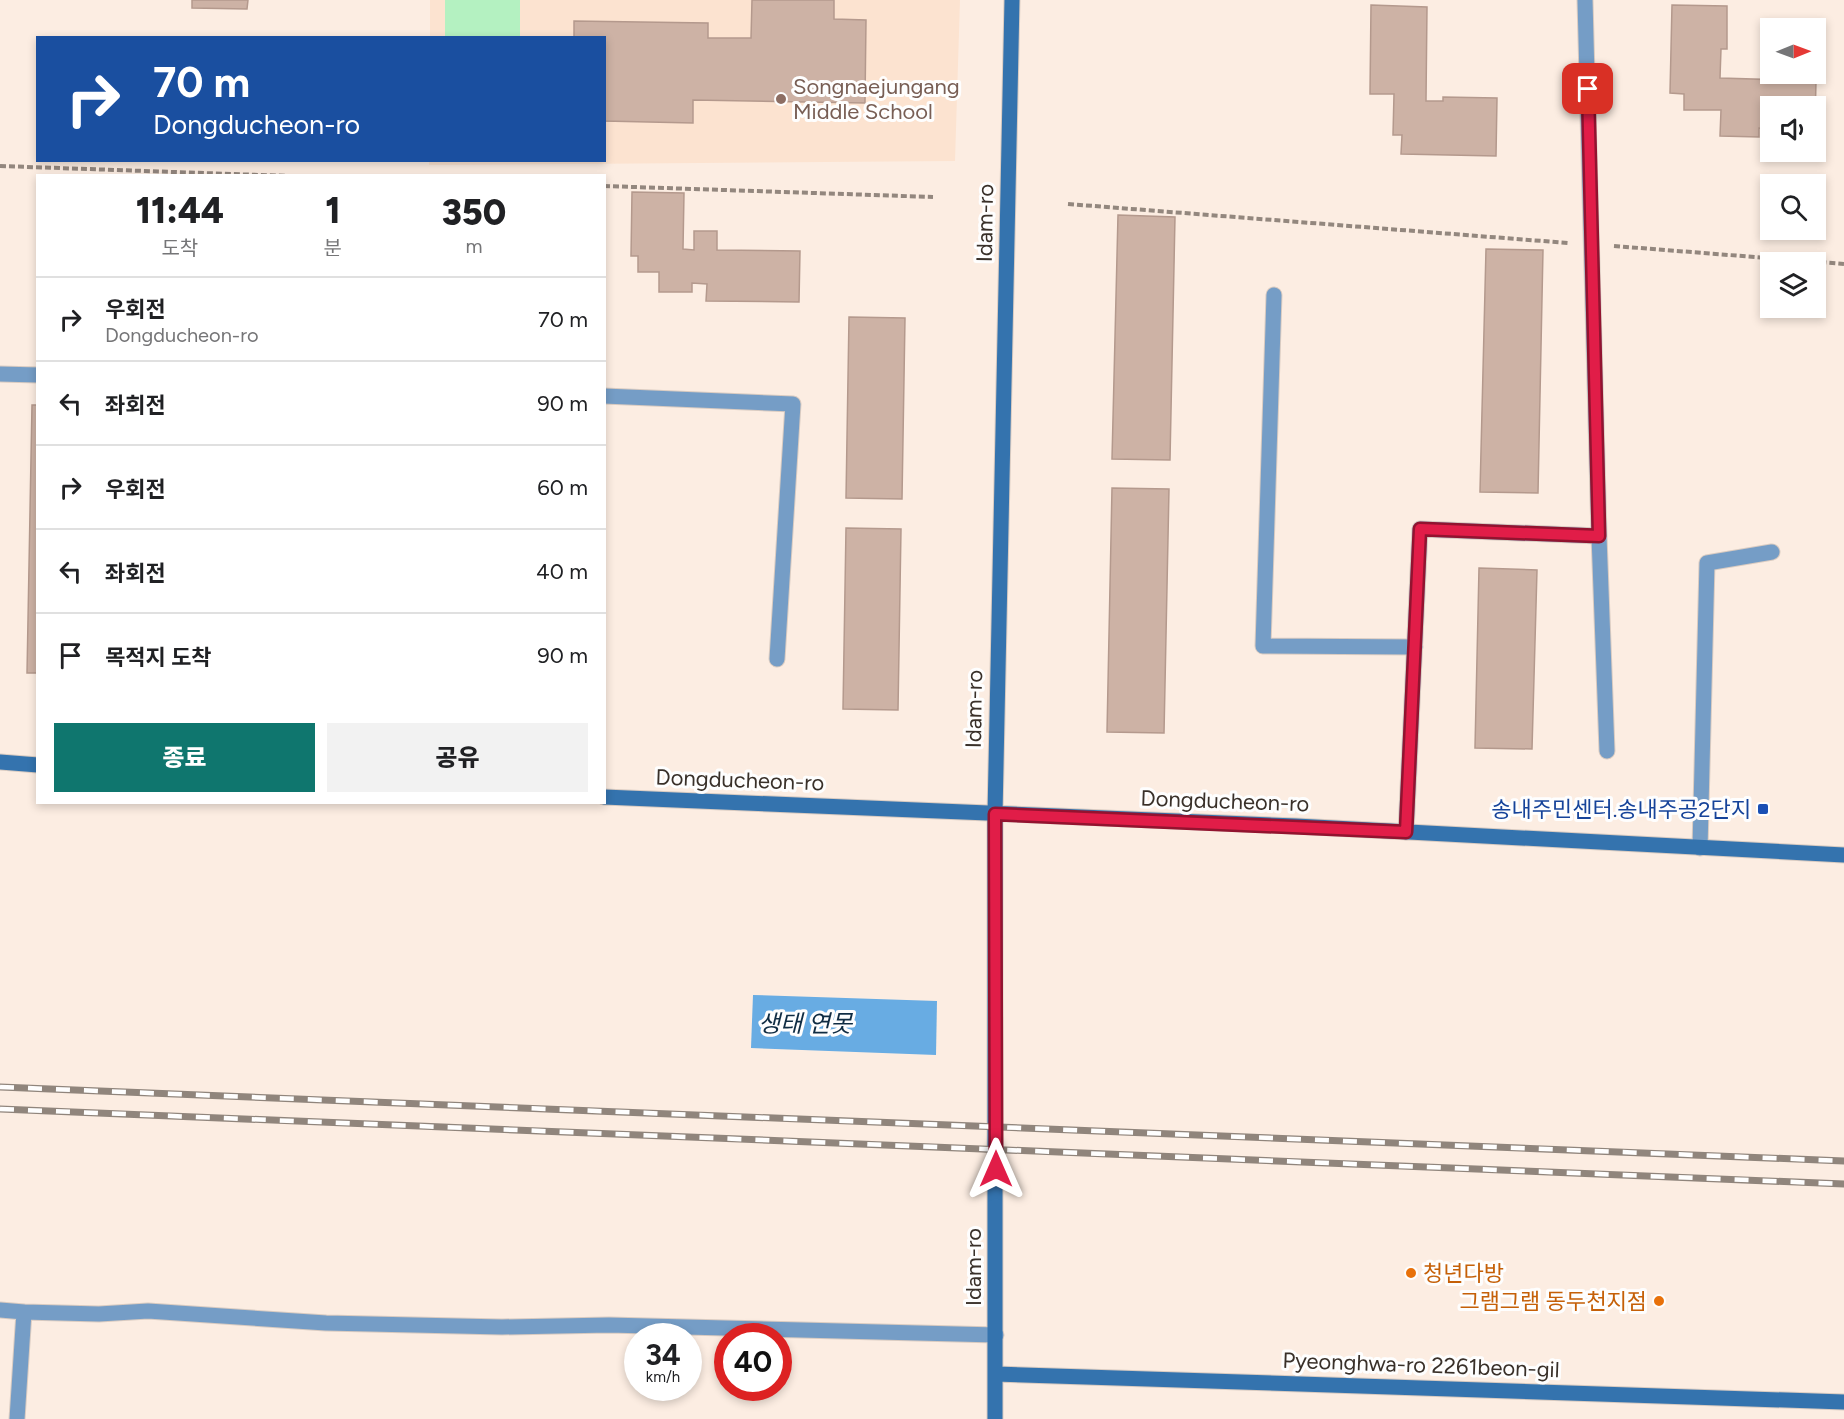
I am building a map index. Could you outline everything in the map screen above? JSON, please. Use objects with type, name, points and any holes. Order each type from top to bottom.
[{"type":"street","name":"Idam-ro","points":[[995,1419],[995,814],[1012,0]]},
{"type":"street","points":[[1585,0],[1607,751]]},
{"type":"street","points":[[1274,295],[1263,646],[1414,647]]},
{"type":"street","points":[[0,374],[36,375]]},
{"type":"street","points":[[606,396],[793,404],[777,659]]},
{"type":"street","points":[[1406,832],[1420,529],[1599,536]]},
{"type":"street","points":[[1700,848],[1707,563],[1772,552]]},
{"type":"street","points":[[0,762],[36,765]]},
{"type":"street","name":"Dongducheon-ro","points":[[606,797],[1406,832],[1844,855]]},
{"type":"street","points":[[0,1310],[99,1314],[148,1311],[326,1323],[502,1327],[609,1325],[996,1335]]},
{"type":"street","points":[[16,1419],[24,1311]]},
{"type":"street","name":"Pyeonghwa-ro 2261beon-gil","points":[[996,1374],[1844,1402]]},
{"type":"path","points":[[0,166],[232,174]]},
{"type":"path","points":[[606,186],[933,196]]},
{"type":"path","points":[[1068,204],[1844,264]]},
{"type":"shaded area","name":"Songnaejungang Middle School","points":[[430,0],[960,0],[955,161],[429,165],[429,162],[606,162],[606,36],[430,36]]},
{"type":"green space","points":[[445,0],[520,0],[520,36],[445,36]]},
{"type":"water","name":"생태 연못","points":[[753,995],[937,1001],[936,1055],[751,1048]]},
{"type":"building","points":[[192,0],[248,0],[247,9],[192,8]]},
{"type":"building","points":[[752,0],[834,0],[834,19],[866,20],[865,103],[693,100],[693,123],[606,121],[606,36],[574,36],[574,21],[708,23],[708,38],[751,38]]},
{"type":"building","points":[[1371,5],[1427,7],[1426,101],[1443,101],[1443,97],[1497,98],[1496,156],[1401,154],[1402,135],[1393,135],[1394,94],[1370,94]]},
{"type":"building","points":[[1672,5],[1727,6],[1727,49],[1721,49],[1720,78],[1760,79],[1760,84],[1816,84],[1816,96],[1760,96],[1759,137],[1720,136],[1721,110],[1684,110],[1684,94],[1670,93]]},
{"type":"building","points":[[632,192],[684,193],[683,249],[694,250],[694,231],[717,231],[717,250],[800,251],[799,302],[706,301],[707,284],[692,283],[692,292],[659,292],[659,272],[638,272],[638,256],[631,256]]},
{"type":"building","points":[[1118,215],[1175,217],[1170,460],[1112,459]]},
{"type":"building","points":[[1486,249],[1543,250],[1538,493],[1480,492]]},
{"type":"building","points":[[849,317],[905,318],[902,499],[846,498]]},
{"type":"building","points":[[32,405],[36,405],[36,673],[27,673]]},
{"type":"building","points":[[1112,488],[1169,489],[1164,733],[1107,732]]},
{"type":"building","points":[[846,528],[901,529],[898,710],[843,709]]},
{"type":"building","points":[[1479,568],[1537,570],[1532,749],[1475,748]]},
{"type":"railway","points":[[0,1087],[1844,1161]]},
{"type":"railway","points":[[0,1109],[1844,1184]]},
{"type":"place","name":"Songnaejungang Middle School","points":[[781,99]]},
{"type":"place","name":"송내주민센터.송내주공2단지","points":[[1763,809]]},
{"type":"place","name":"청년다방","points":[[1411,1273]]},
{"type":"place","name":"그램그램 동두천지점","points":[[1659,1301]]},
{"type":"route","points":[[996,1169],[995,814],[1406,832],[1420,529],[1599,536],[1588,89]]}]
